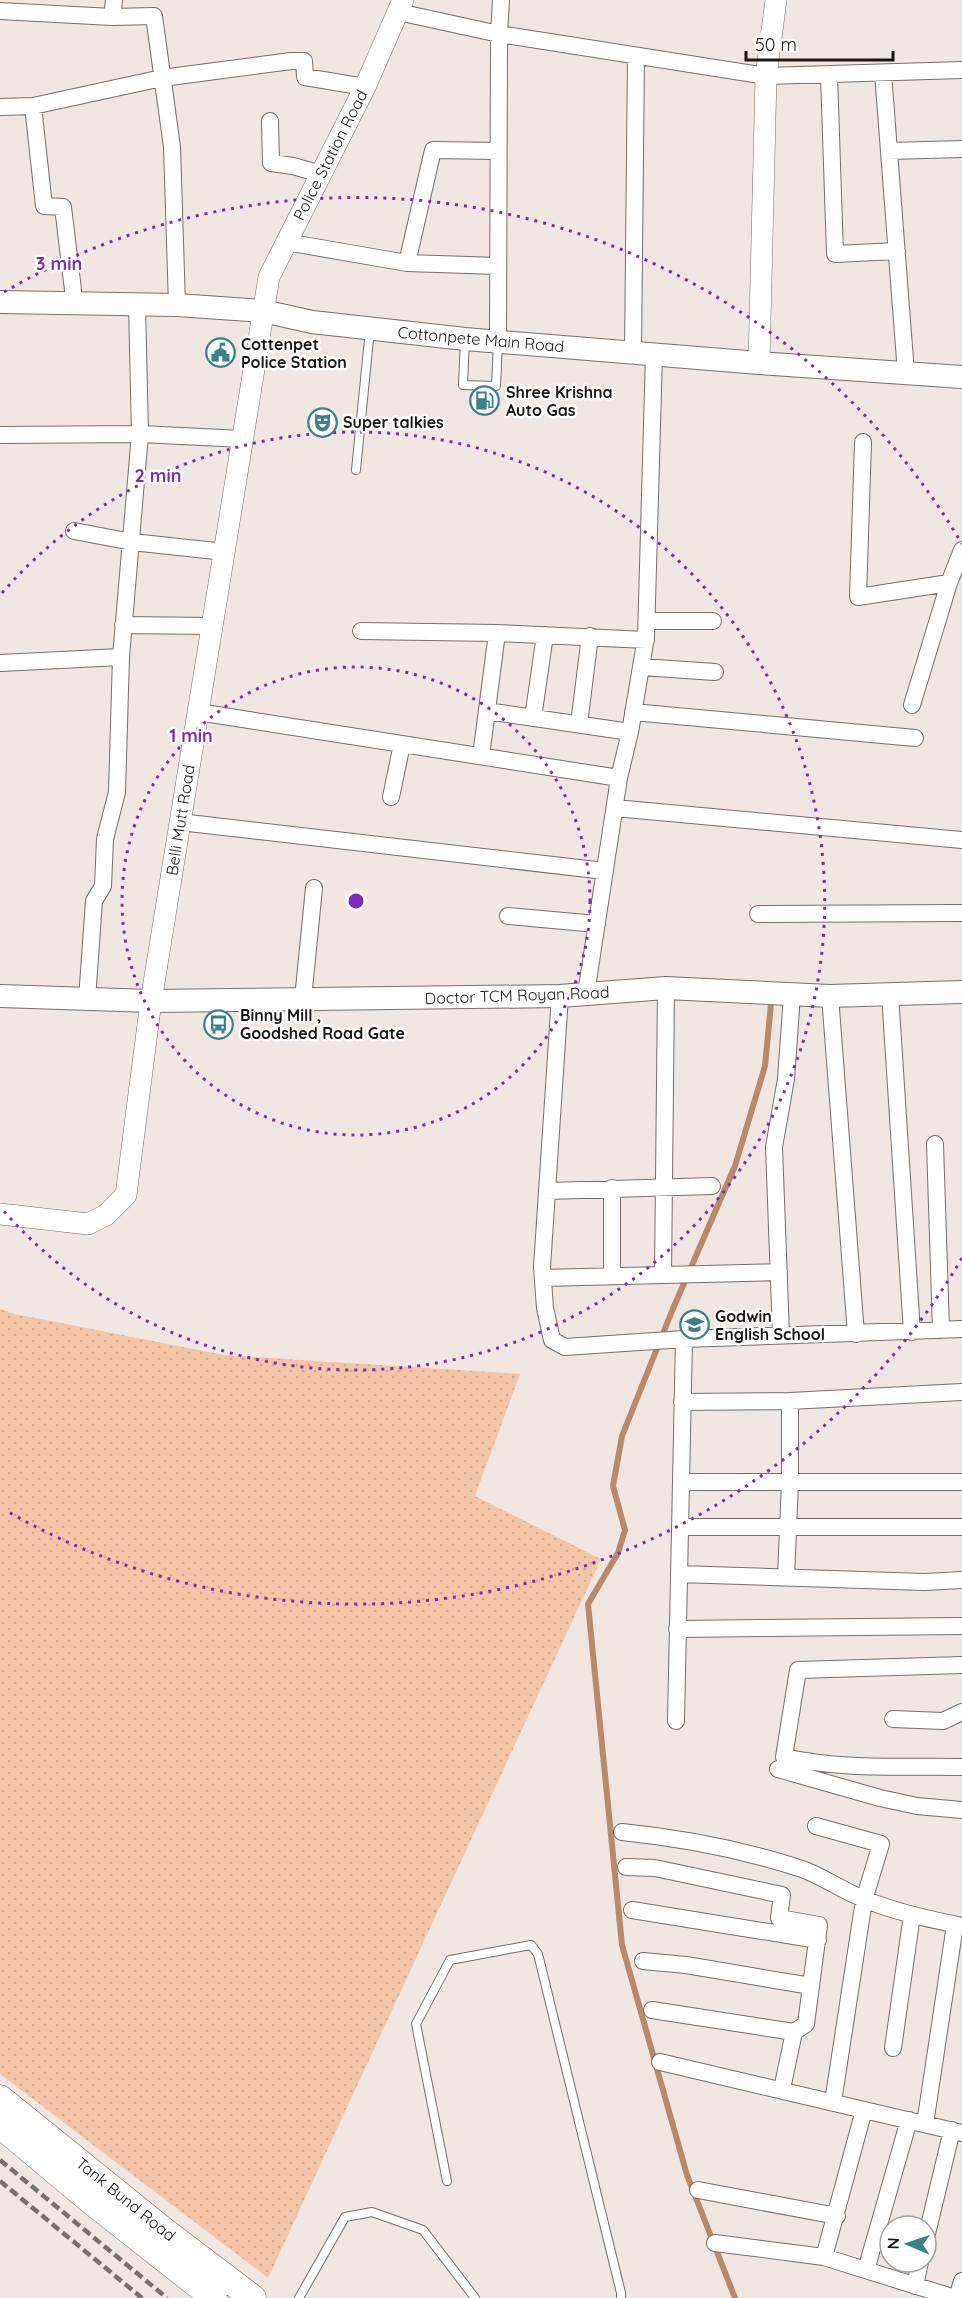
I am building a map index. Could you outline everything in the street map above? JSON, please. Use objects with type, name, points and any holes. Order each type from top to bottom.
[{"type":"main road","name":"Cottonpete Main Road","points":[[0,302],[177,305],[263,310],[312,322],[465,339],[962,377]]},
{"type":"main road","name":"Doctor TCM Royan Road","points":[[0,996],[151,1001],[560,996],[666,988],[830,996],[962,992]]},
{"type":"main road","name":"Tank Bund Road","points":[[0,2098],[166,2232],[253,2298]]},
{"type":"main road","name":"Tank Bund Road","points":[[0,2125],[213,2298]]},
{"type":"street","points":[[112,17],[114,0]]},
{"type":"street","points":[[498,342],[501,0]]},
{"type":"street","points":[[759,363],[766,76],[776,0]]},
{"type":"street","points":[[401,6],[500,34],[766,76],[962,70]]},
{"type":"street","name":"Police Station Road","points":[[263,310],[269,277],[365,87],[401,6]]},
{"type":"street","points":[[0,11],[112,17],[154,16],[172,147],[177,305]]},
{"type":"street","points":[[586,994],[620,778],[646,640],[643,354],[636,56]]},
{"type":"street","points":[[0,107],[33,106],[162,78],[304,61],[305,77],[365,87]]},
{"type":"street","points":[[882,73],[906,373]]},
{"type":"street","points":[[829,75],[835,254],[897,251]]},
{"type":"street","points":[[33,106],[44,206],[63,207],[73,303]]},
{"type":"street","points":[[270,121],[270,163],[293,166],[321,174]]},
{"type":"street","points":[[889,151],[962,149]]},
{"type":"street","points":[[407,263],[433,150],[498,151]]},
{"type":"street","points":[[286,242],[407,263],[498,266]]},
{"type":"street","points":[[87,999],[94,901],[103,886],[105,839],[117,792],[123,625],[140,434],[137,305]]},
{"type":"street","name":"Belli Mutt Road","points":[[0,1214],[88,1224],[106,1215],[126,1195],[151,1001],[263,310]]},
{"type":"street","points":[[0,435],[140,434],[243,439]]},
{"type":"street","points":[[863,442],[858,597],[949,583]]},
{"type":"street","points":[[74,531],[132,542],[225,552]]},
{"type":"street","points":[[912,705],[949,583],[962,550]]},
{"type":"street","points":[[647,621],[713,621]]},
{"type":"street","points":[[123,625],[212,626]]},
{"type":"street","points":[[361,631],[497,633],[646,640]]},
{"type":"street","points":[[481,756],[497,633]]},
{"type":"street","points":[[533,718],[545,635]]},
{"type":"street","points":[[579,724],[590,636]]},
{"type":"street","points":[[0,663],[121,657]]},
{"type":"street","points":[[641,667],[715,672]]},
{"type":"street","points":[[487,711],[630,732]]},
{"type":"street","points":[[198,712],[620,778]]},
{"type":"street","points":[[633,712],[915,738]]},
{"type":"street","points":[[391,797],[402,744]]},
{"type":"street","points":[[615,808],[962,840]]},
{"type":"street","points":[[180,822],[605,871]]},
{"type":"street","points":[[303,999],[314,888]]},
{"type":"street","points":[[758,914],[962,913]]},
{"type":"street","points":[[508,916],[597,924]]},
{"type":"street","points":[[666,988],[664,1186],[671,1275]]},
{"type":"street","points":[[890,994],[912,1332]]},
{"type":"street","points":[[781,1335],[774,1147],[786,1079],[792,995]]},
{"type":"street","points":[[560,996],[543,1278],[545,1308],[552,1340],[565,1347],[669,1340],[962,1329]]},
{"type":"street","points":[[830,996],[856,1334]]},
{"type":"street","points":[[935,1144],[941,1330]]},
{"type":"street","points":[[547,1191],[712,1186]]},
{"type":"street","points":[[612,1188],[612,1276]]},
{"type":"street","points":[[543,1278],[779,1272]]},
{"type":"street","points":[[669,1340],[682,1402],[676,1721]]},
{"type":"street","points":[[682,1402],[790,1401],[962,1392]]},
{"type":"street","points":[[786,1577],[789,1527],[790,1401]]},
{"type":"street","points":[[681,1482],[962,1482]]},
{"type":"street","points":[[680,1527],[962,1527]]},
{"type":"street","points":[[679,1574],[925,1582],[962,1580]]},
{"type":"street","points":[[677,1629],[962,1626]]},
{"type":"street","points":[[962,1665],[798,1670],[784,1757],[806,1762],[862,1766],[962,1767]]},
{"type":"street","points":[[893,1719],[943,1721],[962,1712]]},
{"type":"street","points":[[778,1769],[880,1798],[917,1806],[962,1810]]},
{"type":"street","points":[[816,1826],[881,1844],[864,1900],[833,2102]]},
{"type":"street","points":[[622,1832],[666,1836],[739,1852],[804,1870],[864,1900],[912,1915],[958,1925],[917,2122],[866,2270]]},
{"type":"street","points":[[626,1867],[655,1868],[782,1895],[779,1918],[819,1925],[806,2024],[794,2032],[652,2010]]},
{"type":"street","points":[[633,1910],[818,1940]]},
{"type":"street","points":[[893,2048],[912,1915]]},
{"type":"street","points":[[643,1960],[811,1986]]},
{"type":"street","points":[[782,2090],[794,2032]]},
{"type":"street","points":[[660,2062],[957,2132],[933,2214]]},
{"type":"street","points":[[824,2257],[864,2110]]},
{"type":"street","points":[[698,2190],[837,2216]]},
{"type":"street","points":[[715,2243],[824,2257],[956,2298],[962,2281]]},
{"type":"street","points":[[915,2286],[918,2274]]},
{"type":"lane","points":[[356,470],[370,328]]},
{"type":"lane","points":[[465,339],[463,385],[496,386],[498,342]]},
{"type":"lane","points":[[447,2181],[416,2024],[450,1960],[531,1946],[538,1954],[582,2127],[621,2298]]},
{"type":"lane","points":[[299,2298],[345,2217],[372,2212],[423,2230],[475,2298]]},
{"type":"shaded area","points":[[0,1309],[15,1314],[224,1355],[520,1374],[475,1496],[601,1559],[268,2278],[0,2074]]},
{"type":"waterway","points":[[735,2298],[687,2175],[622,1945],[588,1604],[618,1553],[625,1530],[613,1486],[622,1436],[672,1311],[735,1166],[765,1066],[771,1004]]},
{"type":"railway","points":[[0,2160],[167,2298]]},
{"type":"railway","points":[[0,2181],[142,2298]]},
{"type":"place","name":"Cottenpet Police Station","points":[[220,353]]},
{"type":"place","name":"Shree Krishna Auto Gas","points":[[485,401]]},
{"type":"place","name":"Super talkies","points":[[322,422]]},
{"type":"place","name":"Binny Mill , Goodshed Road Gate","points":[[219,1024]]},
{"type":"place","name":"Godwin English School","points":[[694,1325]]}]
